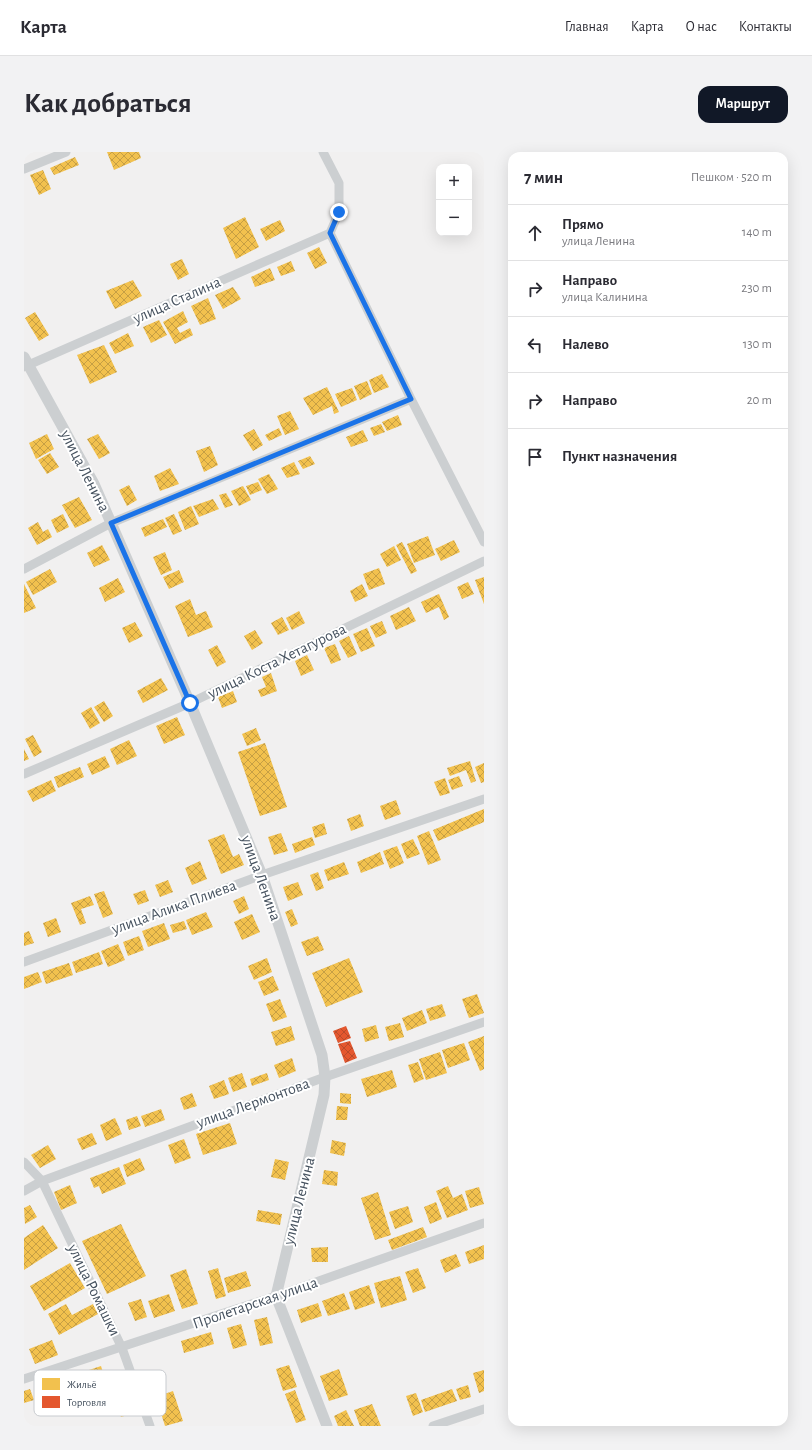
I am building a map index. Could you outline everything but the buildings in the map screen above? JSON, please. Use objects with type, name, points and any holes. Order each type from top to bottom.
[{"type":"street","points":[[24,169],[66,152]]},
{"type":"street","points":[[323,152],[340,183],[339,212],[330,233],[411,399],[484,542]]},
{"type":"street","name":"улица Сталина","points":[[26,363],[330,233]]},
{"type":"street","name":"улица Ленина","points":[[26,363],[94,484],[190,703],[262,875],[322,1055],[325,1077],[321,1111],[276,1296]]},
{"type":"street","points":[[24,569],[111,523],[411,399]]},
{"type":"street","name":"улица Коста Хетагурова","points":[[24,774],[190,703],[484,561]]},
{"type":"street","name":"улица Алика Плиева","points":[[24,962],[262,875],[484,798]]},
{"type":"street","name":"улица Лермонтова","points":[[24,1191],[42,1181],[325,1077],[484,1022]]},
{"type":"street","name":"улица Ромашки","points":[[24,1162],[42,1181],[122,1348],[130,1370]]},
{"type":"street","name":"Пролетарская улица","points":[[52,1370],[276,1296],[484,1223]]},
{"type":"street","points":[[276,1296],[327,1426]]},
{"type":"street","name":"Пролетарская улица","points":[[24,1379],[34,1376]]},
{"type":"street","points":[[433,1426],[484,1409]]},
{"type":"street","name":"улица Ромашки","points":[[146,1416],[150,1426]]},
{"type":"route","points":[[190,703],[111,523],[411,399],[330,233],[339,212]]}]
